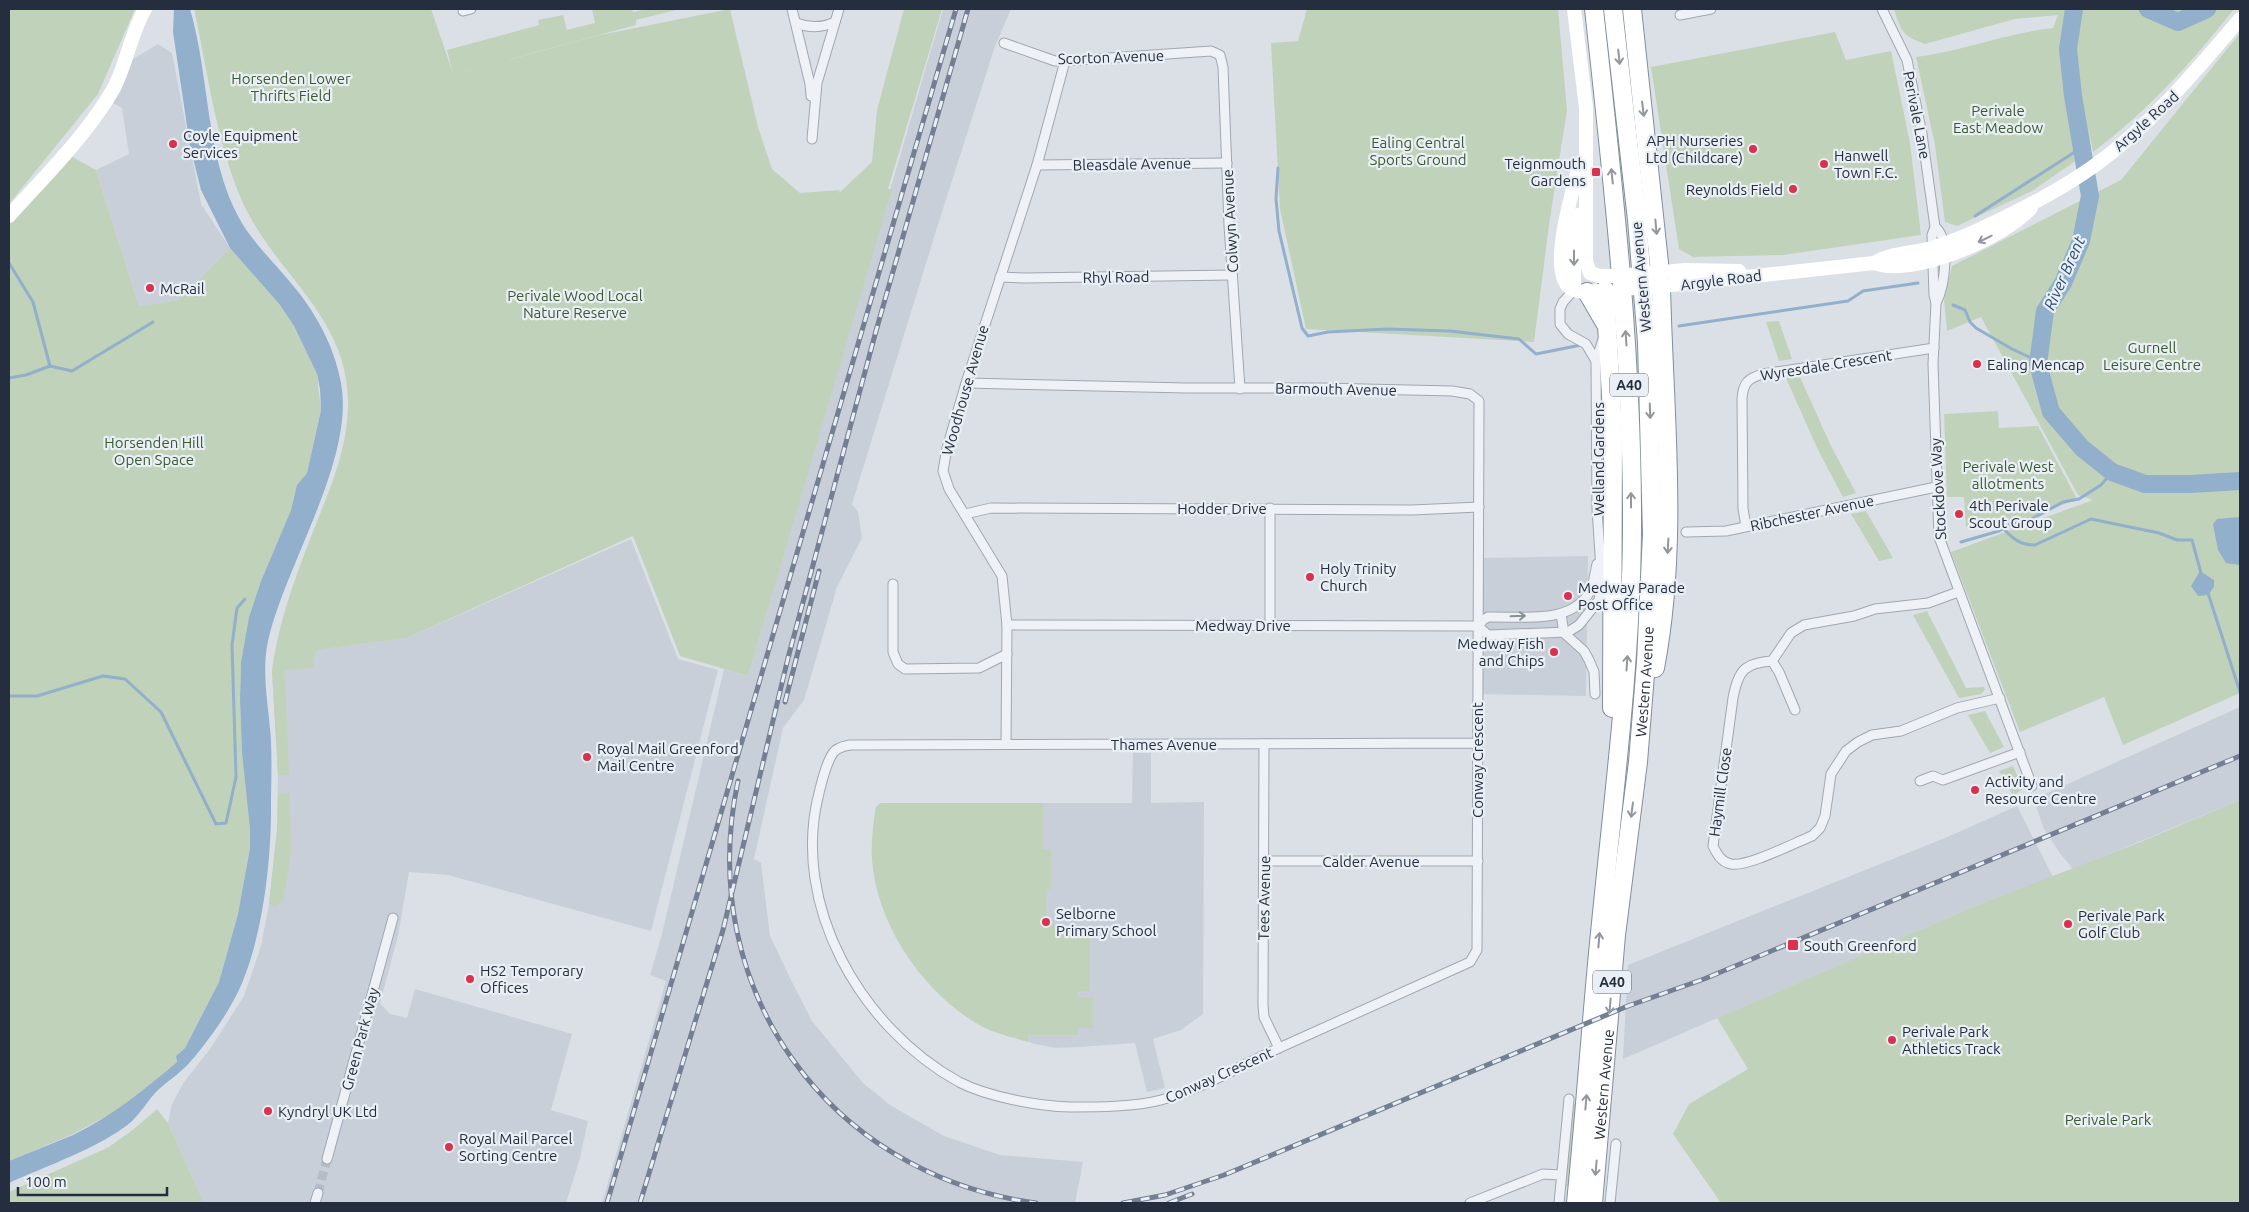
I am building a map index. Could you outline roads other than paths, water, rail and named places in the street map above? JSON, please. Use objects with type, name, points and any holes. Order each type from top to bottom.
[{"type":"highway","name":"Western Avenue","points":[[1576,1203],[1599,936],[1627,661],[1632,534],[1627,346],[1618,231],[1594,9]]},
{"type":"highway","name":"Western Avenue","points":[[1593,1203],[1616,935],[1638,762],[1646,662],[1652,534],[1647,342],[1638,229],[1613,9]]},
{"type":"highway","name":"A40","points":[[1632,9],[1657,280],[1668,452],[1667,551],[1662,631],[1638,762]]},
{"type":"highway","name":"A40","points":[[1607,283],[1606,326],[1613,431],[1614,498],[1612,720],[1618,763]]},
{"type":"highway","name":"A40","points":[[1581,291],[1606,326]]},
{"type":"main road","points":[[9,216],[99,111],[124,67],[145,9]]},
{"type":"main road","points":[[1574,9],[1586,108],[1586,262],[1590,273],[1607,283]]},
{"type":"main road","name":"Argyle Road","points":[[1581,291],[1607,283],[1790,272],[1874,263],[1884,267],[1939,252],[2000,232],[2023,217],[2035,203],[2093,167],[2146,123],[2183,87],[2240,19]]},
{"type":"main road","points":[[1581,291],[1563,279],[1560,260],[1585,134]]},
{"type":"main road","points":[[1581,291],[1574,242],[1585,175]]},
{"type":"street","points":[[792,9],[810,84],[812,139],[816,83],[839,9]]},
{"type":"street","points":[[1680,15],[1711,9]]},
{"type":"street","name":"Perivale Lane","points":[[1882,9],[1906,60],[1922,134],[1935,227],[1942,234],[1939,252]]},
{"type":"street","points":[[796,23],[814,27],[825,27],[835,22]]},
{"type":"street","name":"Scorton Avenue","points":[[1004,43],[1055,61],[1211,51],[1220,55]]},
{"type":"street","name":"Colwyn Avenue","points":[[1220,55],[1223,67],[1232,275],[1240,389]]},
{"type":"street","name":"Woodhouse Avenue","points":[[1006,744],[1007,625],[1002,576],[949,489],[943,471],[966,382],[1037,165],[1065,61]]},
{"type":"street","name":"Bleasdale Avenue","points":[[1037,165],[1227,162]]},
{"type":"street","name":"Stockdove Way","points":[[1939,252],[1941,294],[1936,303],[1934,348],[1936,487],[1940,542],[2032,786]]},
{"type":"street","name":"Rhyl Road","points":[[1000,276],[1025,278],[1232,275]]},
{"type":"street","points":[[1581,291],[1563,302],[1560,309],[1560,324],[1568,334],[1586,344],[1596,361]]},
{"type":"street","name":"Welland Gardens","points":[[1599,557],[1596,361],[1606,326]]},
{"type":"street","name":"Wyresdale Crescent","points":[[1746,526],[1743,509],[1742,398],[1744,384],[1748,380],[1763,374],[1934,348]]},
{"type":"street","name":"Barmouth Avenue","points":[[966,382],[1240,389],[1320,388],[1470,394],[1479,401],[1478,626]]},
{"type":"street","name":"Ribchester Avenue","points":[[1686,532],[1726,531],[1936,487]]},
{"type":"street","name":"Hodder Drive","points":[[965,514],[991,508],[1412,510],[1478,507]]},
{"type":"street","points":[[1270,508],[1270,625]]},
{"type":"street","points":[[1599,557],[1602,585],[1599,600],[1579,625],[1564,633],[1488,635],[1478,626],[1482,620],[1488,617],[1561,614],[1574,609],[1584,600],[1591,588],[1599,557]]},
{"type":"street","points":[[893,584],[893,652],[898,664],[904,669],[979,668],[1007,654]]},
{"type":"street","points":[[1795,710],[1779,672],[1772,662],[1791,633],[1804,625],[1854,616],[1875,609],[1928,603],[1958,592]]},
{"type":"street","points":[[1561,614],[1564,633],[1584,652],[1589,660],[1594,672],[1595,694]]},
{"type":"street","name":"Medway Drive","points":[[1007,625],[1478,626]]},
{"type":"street","name":"Conway Crescent","points":[[850,745],[834,752],[816,806],[813,840],[820,901],[837,950],[856,985],[891,1028],[937,1068],[961,1083],[1013,1099],[1070,1107],[1108,1106],[1166,1098],[1470,962],[1477,950],[1478,626]]},
{"type":"street","name":"Haymill Close","points":[[1772,662],[1758,662],[1748,666],[1741,671],[1736,684],[1713,834],[1713,846],[1716,852],[1720,858],[1730,864],[1743,864],[1812,836],[1820,828],[1825,816],[1831,774],[1846,751],[1858,742],[1872,735],[1901,731],[1957,708],[2000,698]]},
{"type":"street","name":"Tees Avenue","points":[[1264,744],[1263,1005],[1264,1017],[1279,1048]]},
{"type":"street","name":"Thames Avenue","points":[[850,745],[1478,744]]},
{"type":"street","points":[[1920,781],[1933,776],[1943,780],[2020,752]]},
{"type":"street","name":"Calder Avenue","points":[[1265,861],[1478,861]]},
{"type":"street","name":"Green Park Way","points":[[327,1159],[394,918]]},
{"type":"street","points":[[1559,1203],[1569,1099]]},
{"type":"street","points":[[1610,1203],[1616,1144]]},
{"type":"street","points":[[1470,1203],[1543,1174],[1561,1175]]},
{"type":"street","points":[[315,1203],[318,1193]]},
{"type":"water","points":[[174,9],[190,9],[201,61],[214,142],[228,194],[239,218],[250,235],[299,293],[322,329],[338,369],[343,413],[338,444],[329,477],[289,578],[268,641],[265,665],[271,750],[271,831],[267,879],[259,928],[246,974],[232,1003],[210,1037],[191,1061],[156,1092],[130,1123],[103,1141],[9,1183],[9,1161],[73,1135],[101,1120],[177,1062],[176,1056],[185,1048],[219,982],[238,914],[250,848],[250,829],[242,753],[240,700],[241,662],[249,617],[261,581],[291,510],[297,485],[307,473],[321,410],[317,374],[294,326],[280,305],[230,248],[201,190],[190,146],[173,32]]},
{"type":"water","points":[[2240,517],[2240,565],[2226,563],[2218,550],[2213,524],[2217,519]]},
{"type":"water","points":[[2200,571],[2214,580],[2214,587],[2208,595],[2198,596],[2191,586]]},
{"type":"waterway","name":"River Brent","points":[[2074,9],[2068,49],[2073,96],[2090,196],[2081,241],[2063,283],[2045,311],[2038,364],[2051,412],[2082,448],[2112,472],[2145,484],[2240,481]]},
{"type":"waterway","name":"River Brent","points":[[2148,9],[2178,22],[2207,9]]},
{"type":"waterway","points":[[1975,216],[2081,148]]},
{"type":"waterway","points":[[1278,168],[1276,199],[1279,231],[1302,328],[1308,336],[1328,332],[1387,329],[1450,331],[1519,339],[1536,354],[1581,345]]},
{"type":"waterway","points":[[9,263],[33,302],[50,366]]},
{"type":"waterway","points":[[1679,326],[1848,301],[1863,291],[1918,283]]},
{"type":"waterway","points":[[1953,305],[1965,310],[1970,322],[1976,328],[2012,349],[2038,361]]},
{"type":"waterway","points":[[9,378],[26,375],[50,366],[72,371],[153,322]]},
{"type":"waterway","points":[[1961,542],[1999,531],[2012,523],[2028,521],[2063,502],[2079,499],[2101,485],[2112,472]]},
{"type":"waterway","points":[[2003,528],[2017,541],[2030,545],[2035,545],[2091,519],[2159,533],[2177,540],[2192,540],[2201,573]]},
{"type":"waterway","points":[[2207,590],[2240,692]]},
{"type":"waterway","points":[[9,696],[37,696],[103,676],[125,679],[161,712],[216,824],[226,823],[236,777],[232,645],[237,608],[245,599]]},
{"type":"tunnel","points":[[318,1193],[327,1159]]},
{"type":"railway","points":[[607,1203],[956,9]]},
{"type":"railway","points":[[640,1203],[723,930],[788,658],[876,331],[968,9]]},
{"type":"railway","points":[[785,702],[819,571]]},
{"type":"railway","points":[[1123,1203],[1165,1195],[1224,1175],[1628,1006],[1704,979],[2240,756]]},
{"type":"railway","points":[[738,781],[730,857],[737,930],[758,998],[792,1059],[838,1111],[895,1154],[961,1185],[1036,1203]]},
{"type":"railway","points":[[1169,1203],[1192,1194]]},
{"type":"place","name":"Coyle Equipment Services","points":[[173,144]]},
{"type":"place","name":"APH Nurseries Ltd (Childcare)","points":[[1753,149]]},
{"type":"place","name":"Hanwell Town F.C.","points":[[1824,164]]},
{"type":"place","name":"Teignmouth Gardens","points":[[1596,172]]},
{"type":"place","name":"Reynolds Field","points":[[1793,189]]},
{"type":"place","name":"McRail","points":[[150,288]]},
{"type":"place","name":"Ealing Mencap","points":[[1977,364]]},
{"type":"place","name":"4th Perivale Scout Group","points":[[1959,514]]},
{"type":"place","name":"Holy Trinity Church","points":[[1310,577]]},
{"type":"place","name":"Medway Parade Post Office","points":[[1568,596]]},
{"type":"place","name":"Medway Fish and Chips","points":[[1554,652]]},
{"type":"place","name":"Royal Mail Greenford Mail Centre","points":[[587,757]]},
{"type":"place","name":"Activity and Resource Centre","points":[[1975,790]]},
{"type":"place","name":"Selborne Primary School","points":[[1046,922]]},
{"type":"place","name":"Perivale Park Golf Club","points":[[2068,924]]},
{"type":"place","name":"South Greenford","points":[[1793,945]]},
{"type":"place","name":"HS2 Temporary Offices","points":[[470,979]]},
{"type":"place","name":"Perivale Park Athletics Track","points":[[1892,1040]]},
{"type":"place","name":"Kyndryl UK Ltd","points":[[268,1111]]},
{"type":"place","name":"Royal Mail Parcel Sorting Centre","points":[[449,1147]]},
{"type":"park label","name":"Horsenden Lower Thrifts Field","points":[[291,86]]},
{"type":"park label","name":"Perivale East Meadow","points":[[1998,118]]},
{"type":"park label","name":"Ealing Central Sports Ground","points":[[1418,150]]},
{"type":"park label","name":"Perivale Wood Local Nature Reserve","points":[[575,304]]},
{"type":"park label","name":"Gurnell Leisure Centre","points":[[2152,356]]},
{"type":"park label","name":"Horsenden Hill Open Space","points":[[154,450]]},
{"type":"park label","name":"Perivale West allotments","points":[[2008,474]]},
{"type":"park label","name":"Perivale Park","points":[[2108,1119]]}]
